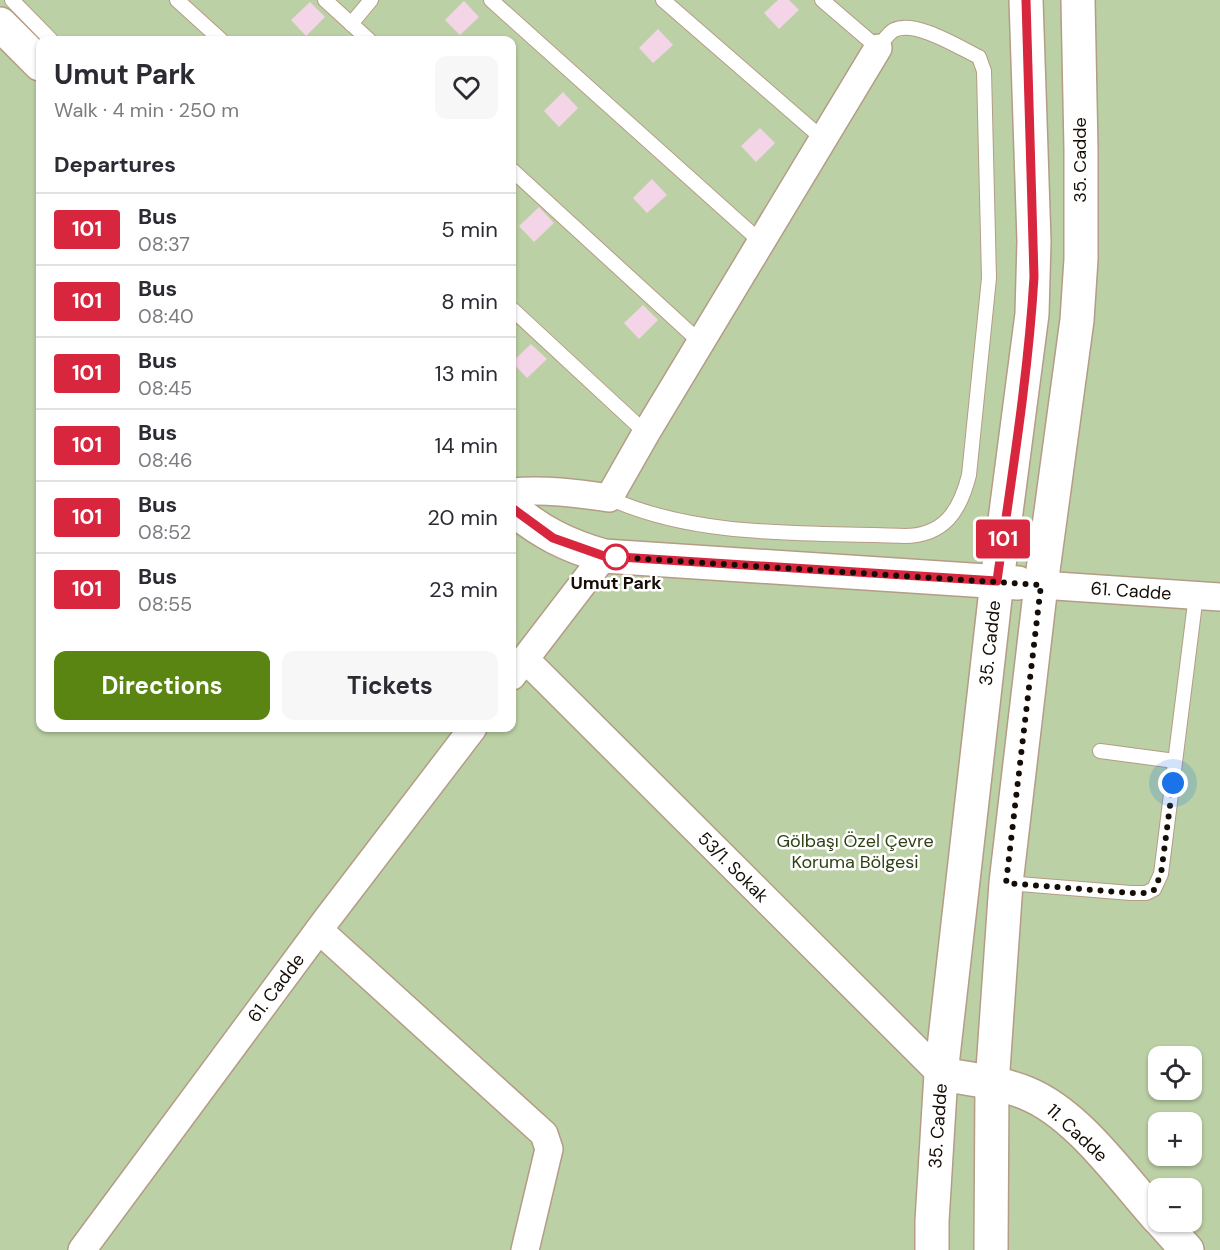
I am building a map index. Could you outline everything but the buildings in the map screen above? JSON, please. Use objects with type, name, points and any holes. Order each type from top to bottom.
[{"type":"street","name":"35. Cadde","points":[[932,1250],[941,1074],[997,581],[1016,449],[1033,287],[1026,0]]},
{"type":"street","name":"35. Cadde","points":[[991,1250],[992,1084],[1006,883],[1041,585],[1077,320],[1081,150],[1078,0]]},
{"type":"street","points":[[0,24],[36,60]]},
{"type":"street","points":[[516,492],[533,490],[609,498],[700,342],[878,48]]},
{"type":"street","points":[[516,511],[553,538],[604,556],[1041,585]]},
{"type":"street","points":[[518,668],[604,556]]},
{"type":"street","name":"61. Cadde","points":[[1041,585],[1208,596]]},
{"type":"street","name":"53/1. Sokak","points":[[518,668],[941,1074]]},
{"type":"street","name":"61. Cadde","points":[[82,1250],[319,930],[470,732]]},
{"type":"street","points":[[319,930],[544,1134],[549,1149],[525,1250]]},
{"type":"street","name":"11. Cadde","points":[[941,1074],[1027,1093],[1064,1116],[1148,1207]]},
{"type":"street","name":"11. Cadde","points":[[1171,1232],[1187,1250]]},
{"type":"lane","points":[[12,0],[47,36]]},
{"type":"lane","points":[[177,0],[217,36]]},
{"type":"lane","points":[[325,0],[364,36]]},
{"type":"lane","points":[[351,24],[371,0]]},
{"type":"lane","points":[[491,0],[761,242]]},
{"type":"lane","points":[[663,0],[823,139]]},
{"type":"lane","points":[[609,498],[640,512],[724,528],[904,536],[927,534],[939,527],[956,511],[962,500],[969,476],[989,278],[984,71],[979,57],[919,29],[903,27],[891,31],[878,48],[822,0]]},
{"type":"lane","points":[[516,174],[700,342]]},
{"type":"lane","points":[[516,313],[646,433]]},
{"type":"lane","points":[[1006,883],[1131,893],[1146,893],[1154,890],[1161,874],[1176,761],[1208,596]]},
{"type":"lane","points":[[1100,751],[1176,761]]},
{"type":"green space","name":"Gölbaşı Özel Çevre Koruma Bölgesi","points":[[0,0],[1220,0],[1220,1250],[0,1250]]},
{"type":"bus line","name":"101","points":[[516,512],[553,538],[604,556],[997,581],[1016,449],[1032,314],[1034,277],[1026,0]]},
{"type":"place","name":"Umut Park","points":[[616,557]]},
{"type":"route","points":[[616,557],[1041,585],[1006,883],[1131,893],[1146,893],[1154,890],[1161,874],[1173,783]]}]
